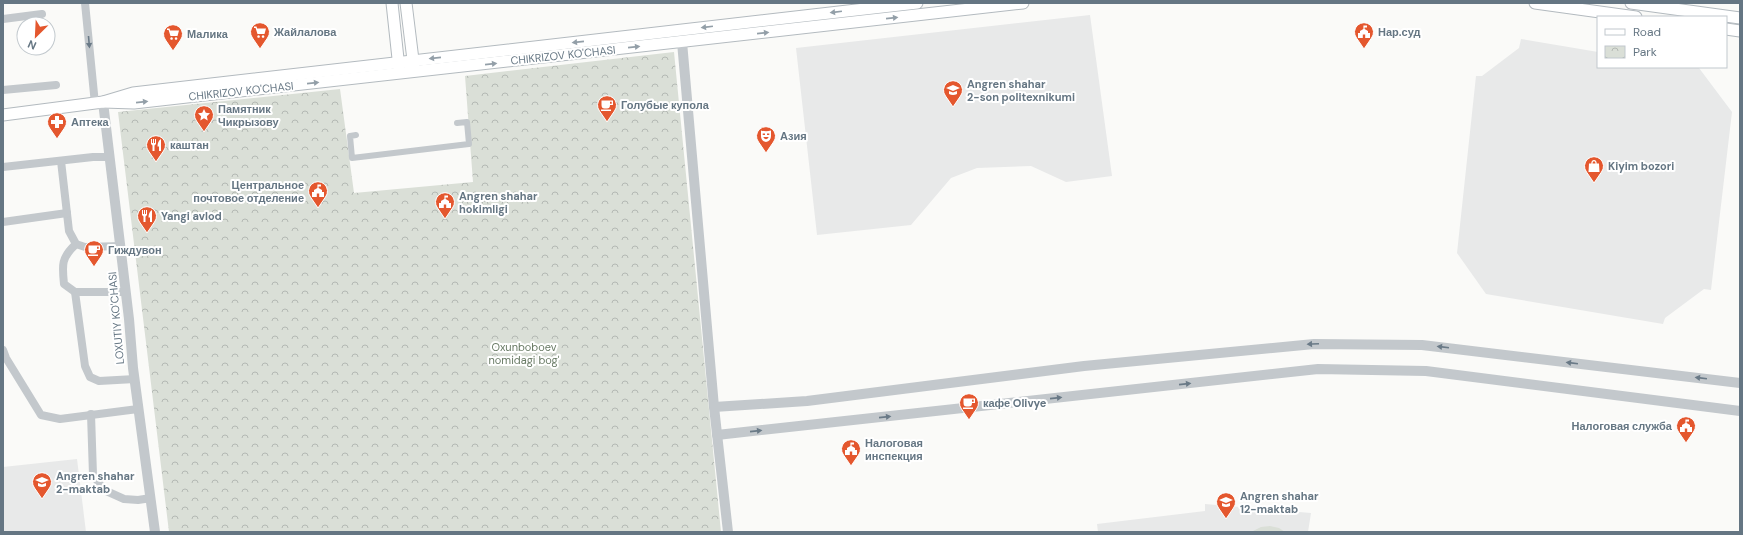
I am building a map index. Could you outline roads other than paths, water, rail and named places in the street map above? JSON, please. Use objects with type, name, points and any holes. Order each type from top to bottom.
[{"type":"main road","points":[[392,3],[400,74]]},
{"type":"main road","points":[[406,3],[414,72]]},
{"type":"main road","name":"CHIKRIZOV KO'CHASI","points":[[99,103],[133,93],[917,3]]},
{"type":"main road","name":"CHIKRIZOV KO'CHASI","points":[[3,115],[99,103],[134,103],[400,74],[1023,3]]},
{"type":"main road","points":[[1535,3],[1629,16]]},
{"type":"main road","points":[[1631,3],[1725,16]]},
{"type":"main road","points":[[1727,16],[1740,18]]},
{"type":"main road","points":[[1727,29],[1740,31]]},
{"type":"main road","points":[[450,56],[452,68]]},
{"type":"street","points":[[85,3],[99,103]]},
{"type":"street","points":[[3,19],[42,14]]},
{"type":"street","points":[[682,42],[714,407],[728,532]]},
{"type":"street","points":[[3,90],[56,85]]},
{"type":"street","name":"LOXUTIY KO'CHASI","points":[[99,103],[109,157],[121,246],[138,409],[155,532]]},
{"type":"street","points":[[356,135],[350,136],[352,158],[469,144],[466,122],[457,123]]},
{"type":"street","points":[[3,167],[109,157]]},
{"type":"street","points":[[61,161],[69,231],[76,244],[85,247],[121,246]]},
{"type":"street","points":[[3,222],[67,213]]},
{"type":"street","points":[[76,244],[65,254],[62,269],[64,284],[75,292],[126,292]]},
{"type":"street","points":[[75,292],[85,366],[90,377],[99,381],[135,379]]},
{"type":"street","points":[[714,407],[807,401],[1084,366],[1314,344],[1422,344],[1740,383]]},
{"type":"street","points":[[3,350],[6,358],[41,415],[60,419],[138,409]]},
{"type":"street","points":[[717,436],[1318,369],[1426,371],[1740,411]]},
{"type":"street","points":[[91,414],[93,475],[104,490],[124,499],[138,500],[151,498]]},
{"type":"place","name":"Жайлалова","points":[[260,49]]},
{"type":"place","name":"Нар.суд","points":[[1364,49]]},
{"type":"place","name":"Малика","points":[[173,51]]},
{"type":"place","name":"Angren shahar 2-son politexnikumi","points":[[953,107]]},
{"type":"place","name":"Голубые купола","points":[[607,122]]},
{"type":"place","name":"Памятник Чикрызову","points":[[204,132]]},
{"type":"place","name":"Аптека","points":[[57,139]]},
{"type":"place","name":"Азия","points":[[766,153]]},
{"type":"place","name":"каштан","points":[[156,162]]},
{"type":"place","name":"Kiyim bozori","points":[[1594,183]]},
{"type":"place","name":"Центральное почтовое отделение","points":[[318,208]]},
{"type":"place","name":"Angren shahar hokimligi","points":[[445,219]]},
{"type":"place","name":"Yangi avlod","points":[[147,233]]},
{"type":"place","name":"Гиждувон","points":[[94,267]]},
{"type":"place","name":"кафе Olivye","points":[[969,420]]},
{"type":"place","name":"Налоговая служба","points":[[1686,443]]},
{"type":"place","name":"Налоговая инспекция","points":[[851,466]]},
{"type":"place","name":"Angren shahar 2-maktab","points":[[42,499]]},
{"type":"place","name":"Angren shahar 12-maktab","points":[[1226,519]]},
{"type":"park label","name":"Oxunboboev nomidagi bog'","points":[[524,353]]}]
